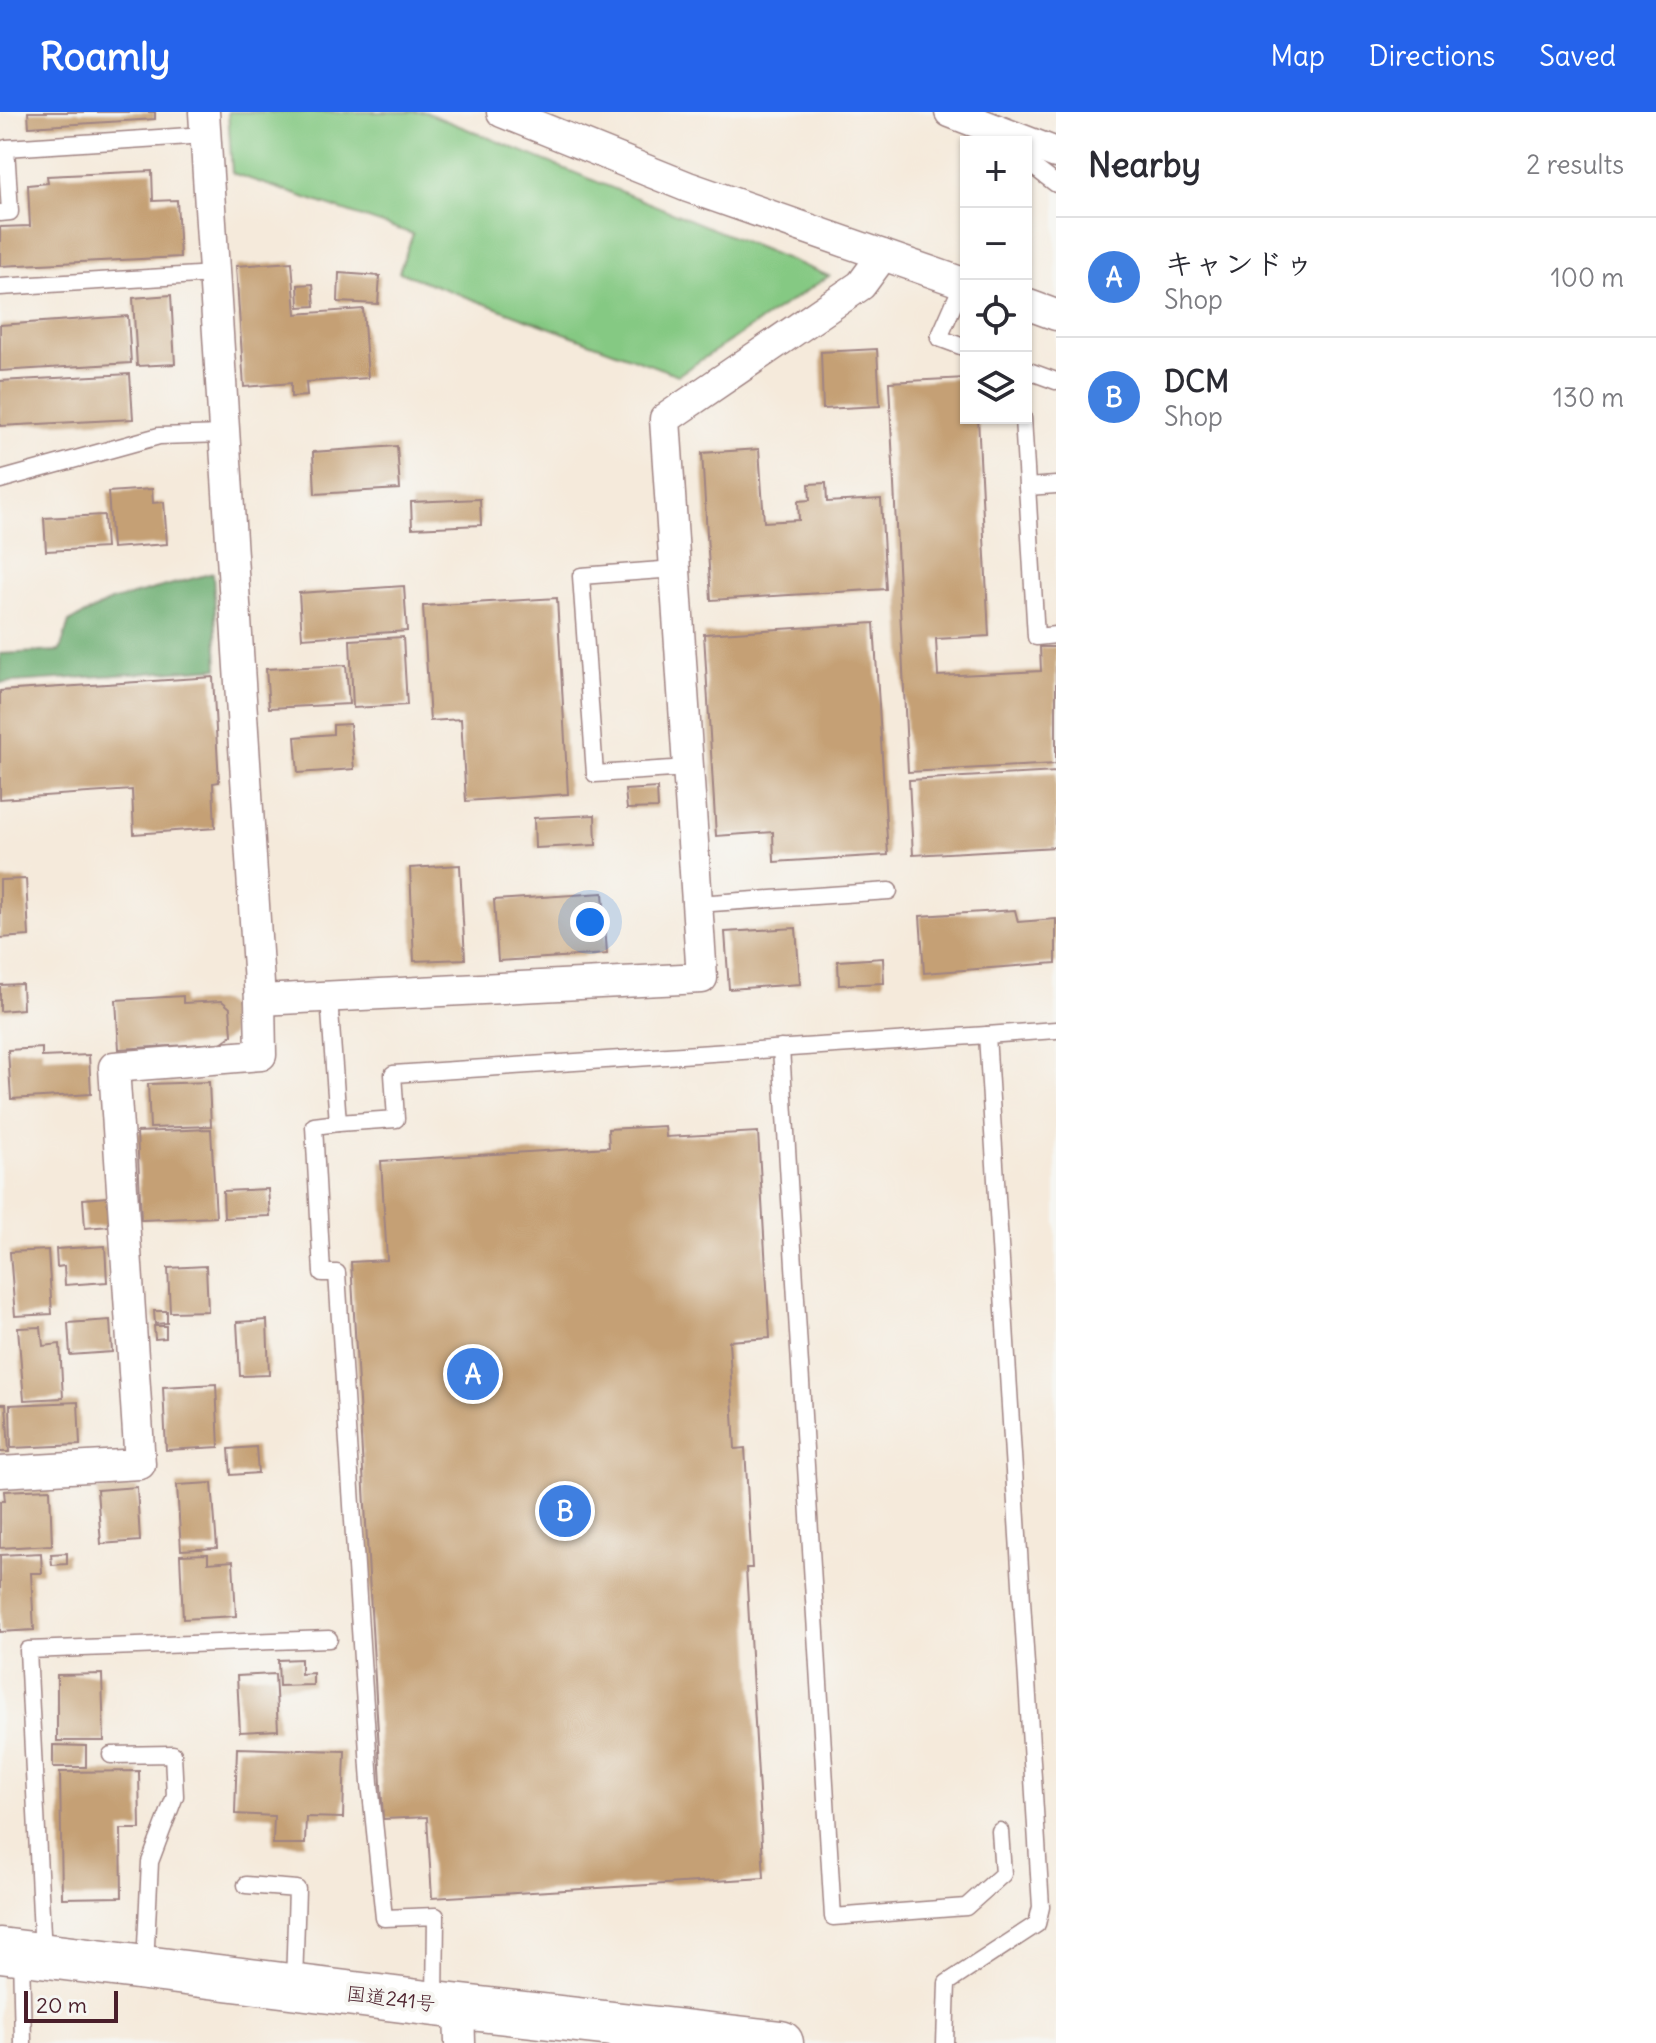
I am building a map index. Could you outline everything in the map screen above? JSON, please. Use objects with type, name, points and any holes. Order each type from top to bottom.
[{"type":"highway","name":"国道241号","points":[[21,1953],[294,1986],[451,2018],[781,2043]]},
{"type":"street","points":[[502,112],[688,187],[960,281]]},
{"type":"street","points":[[950,112],[1006,136]]},
{"type":"street","points":[[0,1472],[140,1464],[114,1067],[261,1055],[204,124]]},
{"type":"street","points":[[1032,146],[1056,153]]},
{"type":"street","points":[[260,1000],[702,978],[665,419],[861,285],[883,255]]},
{"type":"street","points":[[1032,306],[1056,315]]},
{"type":"lane","points":[[0,213],[10,212],[6,148],[204,124]]},
{"type":"lane","points":[[1032,166],[1056,184]]},
{"type":"lane","points":[[0,287],[214,274]]},
{"type":"lane","points":[[960,294],[939,338],[960,346]]},
{"type":"lane","points":[[1032,372],[1056,381]]},
{"type":"lane","points":[[1023,424],[1036,637],[1056,635]]},
{"type":"lane","points":[[0,480],[159,436],[224,434]]},
{"type":"lane","points":[[1027,487],[1056,485]]},
{"type":"lane","points":[[675,569],[581,576],[595,774],[688,768]]},
{"type":"lane","points":[[697,904],[889,891]]},
{"type":"lane","points":[[329,997],[338,1123]]},
{"type":"lane","points":[[451,2018],[436,1916],[384,1918],[370,1783],[337,1273],[322,1273],[314,1126],[396,1119],[393,1074],[1056,1030]]},
{"type":"lane","points":[[945,2043],[947,1983],[1037,1924],[1049,1906],[987,1035]]},
{"type":"lane","points":[[781,1048],[833,1917],[966,1907],[1003,1874],[1000,1831]]},
{"type":"lane","points":[[23,2043],[21,1953],[28,1650],[329,1639]]},
{"type":"lane","points":[[111,1755],[173,1754],[175,1796],[150,1862],[145,1968]]},
{"type":"lane","points":[[246,1885],[297,1889],[294,1986]]},
{"type":"green space","points":[[228,112],[425,112],[829,276],[678,375],[399,272],[413,234],[232,173]]},
{"type":"green space","points":[[213,573],[218,668],[0,683],[0,654],[60,651],[69,622],[111,601]]},
{"type":"building","points":[[28,112],[155,112],[155,119],[29,127]]},
{"type":"building","points":[[152,171],[153,201],[177,200],[180,257],[0,266],[0,227],[30,226],[28,185],[48,183],[47,176]]},
{"type":"building","points":[[292,262],[296,314],[363,309],[368,378],[306,382],[307,396],[291,397],[291,383],[244,387],[236,266]]},
{"type":"building","points":[[339,273],[380,276],[378,304],[338,302]]},
{"type":"building","points":[[313,284],[315,306],[299,307],[298,285]]},
{"type":"building","points":[[171,295],[175,364],[137,366],[133,298]]},
{"type":"building","points":[[128,316],[131,363],[0,371],[0,325]]},
{"type":"building","points":[[877,349],[880,406],[823,409],[821,352]]},
{"type":"building","points":[[130,374],[133,419],[0,426],[0,381]]},
{"type":"building","points":[[960,378],[960,424],[978,424],[989,636],[936,639],[938,676],[1041,671],[1040,647],[1056,647],[1056,764],[908,772],[889,382]]},
{"type":"building","points":[[397,446],[400,489],[315,494],[313,452]]},
{"type":"building","points":[[759,449],[764,522],[799,520],[798,501],[810,500],[809,484],[826,483],[827,502],[881,499],[886,589],[711,600],[702,453]]},
{"type":"building","points":[[152,489],[153,503],[164,502],[167,544],[112,548],[108,492]]},
{"type":"building","points":[[480,499],[481,525],[412,528],[411,502]]},
{"type":"building","points":[[104,515],[106,548],[46,551],[44,518]]},
{"type":"building","points":[[404,586],[407,631],[302,638],[299,593]]},
{"type":"building","points":[[557,598],[568,794],[466,801],[461,719],[430,721],[423,606]]},
{"type":"building","points":[[874,623],[888,855],[774,862],[773,832],[716,836],[704,634]]},
{"type":"building","points":[[403,637],[407,705],[353,708],[350,640]]},
{"type":"building","points":[[346,665],[349,704],[269,708],[266,669]]},
{"type":"building","points":[[213,677],[219,782],[213,783],[215,828],[134,834],[132,790],[0,799],[0,691]]},
{"type":"building","points":[[350,724],[354,769],[298,773],[295,737],[333,734],[333,725]]},
{"type":"building","points":[[1056,772],[1056,847],[913,855],[909,780]]},
{"type":"building","points":[[657,788],[658,808],[627,809],[625,790]]},
{"type":"building","points":[[595,815],[596,845],[535,848],[534,818]]},
{"type":"building","points":[[460,865],[465,959],[414,961],[410,868]]},
{"type":"building","points":[[26,879],[29,936],[0,938],[0,880]]},
{"type":"building","points":[[603,893],[607,954],[498,961],[494,900]]},
{"type":"building","points":[[1015,910],[1018,922],[1056,919],[1056,963],[924,973],[920,916]]},
{"type":"building","points":[[796,928],[800,984],[729,989],[725,932]]},
{"type":"building","points":[[883,958],[884,983],[839,985],[838,961]]},
{"type":"building","points":[[22,984],[23,1009],[0,1011],[0,985]]},
{"type":"building","points":[[183,996],[183,1003],[222,1001],[230,1008],[232,1035],[221,1043],[119,1049],[116,1000]]},
{"type":"building","points":[[42,1048],[42,1057],[89,1055],[91,1094],[11,1099],[8,1050]]},
{"type":"building","points":[[209,1082],[211,1126],[150,1128],[148,1084]]},
{"type":"building","points":[[665,1126],[666,1137],[758,1132],[770,1338],[729,1341],[735,1449],[745,1448],[752,1568],[746,1568],[764,1878],[432,1898],[427,1817],[383,1819],[351,1262],[387,1260],[381,1161],[609,1147],[608,1129]]},
{"type":"building","points":[[211,1129],[216,1217],[141,1220],[137,1132]]},
{"type":"building","points":[[268,1189],[270,1216],[224,1218],[223,1191]]},
{"type":"building","points":[[108,1197],[110,1226],[85,1228],[83,1199]]},
{"type":"building","points":[[105,1246],[107,1282],[65,1285],[64,1266],[57,1267],[56,1249]]},
{"type":"building","points":[[48,1250],[52,1314],[15,1316],[10,1252]]},
{"type":"building","points":[[206,1266],[208,1311],[170,1312],[168,1268]]},
{"type":"building","points":[[154,1311],[167,1311],[167,1323],[155,1324]]},
{"type":"building","points":[[110,1320],[112,1352],[70,1355],[68,1323]]},
{"type":"building","points":[[267,1320],[269,1375],[240,1376],[237,1322]]},
{"type":"building","points":[[154,1326],[166,1326],[166,1338],[155,1339]]},
{"type":"building","points":[[41,1327],[43,1346],[60,1344],[63,1398],[24,1400],[18,1328]]},
{"type":"building","points":[[216,1384],[219,1447],[166,1450],[163,1387]]},
{"type":"building","points":[[78,1402],[80,1445],[11,1448],[10,1405]]},
{"type":"building","points":[[0,1404],[6,1404],[9,1452],[0,1452]]},
{"type":"building","points":[[256,1447],[258,1473],[231,1475],[229,1449]]},
{"type":"building","points":[[212,1483],[217,1548],[181,1550],[177,1485]]},
{"type":"building","points":[[137,1487],[140,1541],[101,1544],[97,1490]]},
{"type":"building","points":[[50,1489],[52,1545],[0,1548],[0,1501],[5,1501],[4,1491]]},
{"type":"building","points":[[41,1553],[42,1573],[31,1573],[34,1630],[0,1632],[0,1555]]},
{"type":"building","points":[[67,1553],[67,1564],[52,1565],[51,1554]]},
{"type":"building","points":[[208,1554],[208,1563],[233,1561],[236,1616],[183,1619],[180,1555]]},
{"type":"building","points":[[301,1659],[301,1674],[313,1673],[313,1685],[279,1686],[278,1660]]},
{"type":"building","points":[[102,1674],[104,1741],[57,1741],[57,1675]]},
{"type":"building","points":[[275,1674],[278,1730],[240,1732],[237,1676]]},
{"type":"building","points":[[53,1745],[86,1746],[86,1767],[53,1767]]},
{"type":"building","points":[[237,1748],[345,1751],[343,1818],[306,1817],[305,1844],[273,1844],[274,1816],[235,1814]]},
{"type":"building","points":[[139,1771],[140,1829],[121,1829],[122,1897],[62,1898],[60,1772]]},
{"type":"place","name":"キャンドゥ","points":[[473,1374]]},
{"type":"place","name":"DCM","points":[[565,1511]]}]
